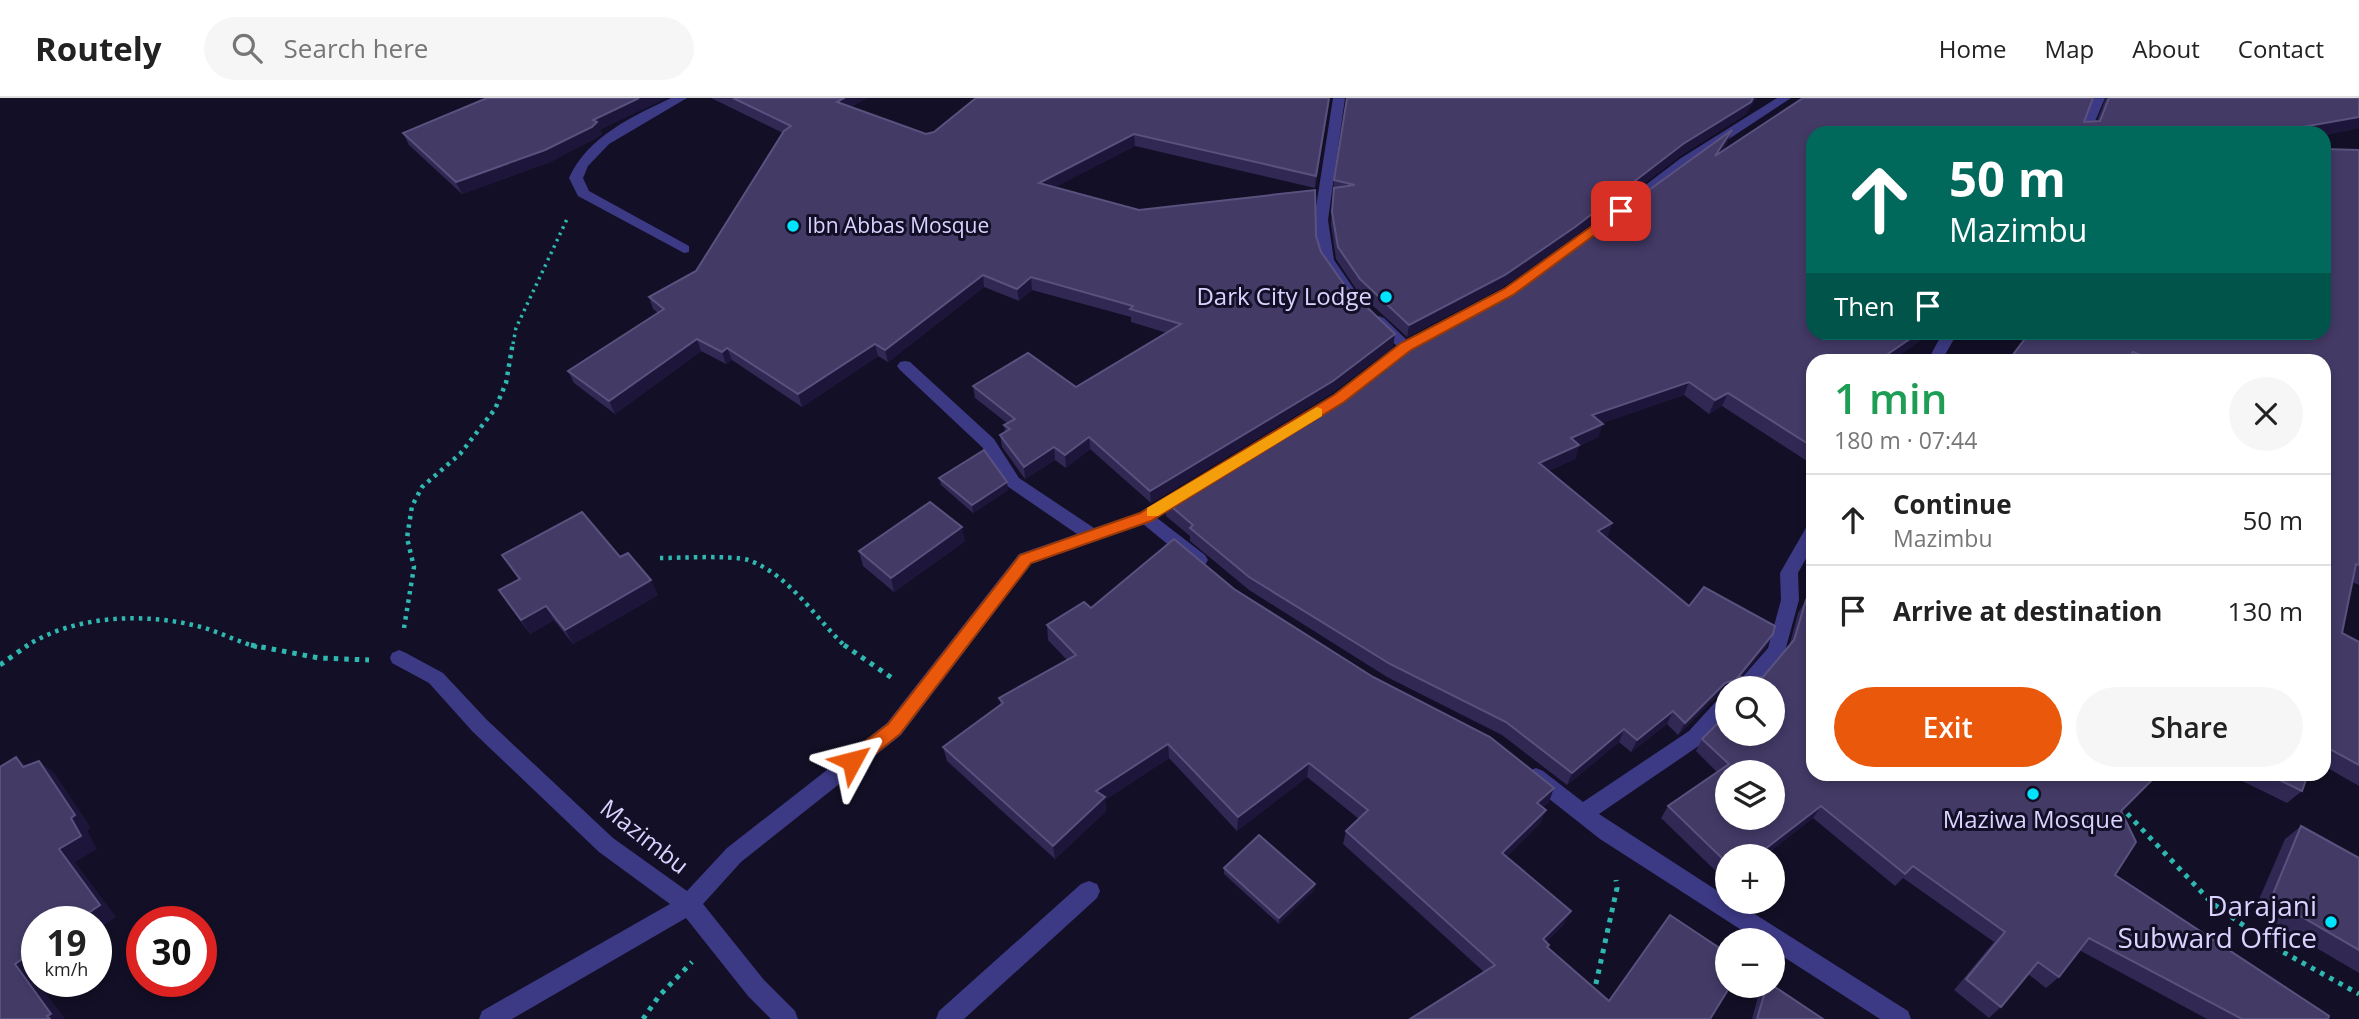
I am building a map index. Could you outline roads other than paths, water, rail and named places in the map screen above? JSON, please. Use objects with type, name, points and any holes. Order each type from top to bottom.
[{"type":"street","points":[[681,98],[593,150],[579,164],[576,178],[583,193],[684,249]]},
{"type":"street","points":[[1339,98],[1321,220],[1327,260],[1361,304],[1406,347]]},
{"type":"street","points":[[1600,227],[1686,161],[1785,98]]},
{"type":"street","points":[[2086,126],[2096,99]]},
{"type":"street","points":[[905,366],[988,443],[1013,482],[1094,537]]},
{"type":"street","points":[[787,1019],[756,988],[696,912],[734,855],[894,729],[1025,559],[1145,517],[1202,482]]},
{"type":"street","points":[[1145,517],[1213,573]]},
{"type":"street","points":[[1753,676],[1776,651],[1790,600],[1789,573],[1806,543]]},
{"type":"street","name":"Mazimbu","points":[[399,658],[436,678],[480,726],[606,845],[696,912],[490,1019]]},
{"type":"street","points":[[1582,814],[1696,737],[1715,717]]},
{"type":"street","points":[[1523,767],[1607,832],[1900,1019]]},
{"type":"street","points":[[947,1019],[1090,891]]},
{"type":"place","name":"Ibn Abbas Mosque","points":[[793,226]]},
{"type":"place","name":"Dark City Lodge","points":[[1386,297]]},
{"type":"place","name":"Maziwa Mosque","points":[[2033,794]]},
{"type":"place","name":"Darajani Subward Office","points":[[2331,922]]}]
